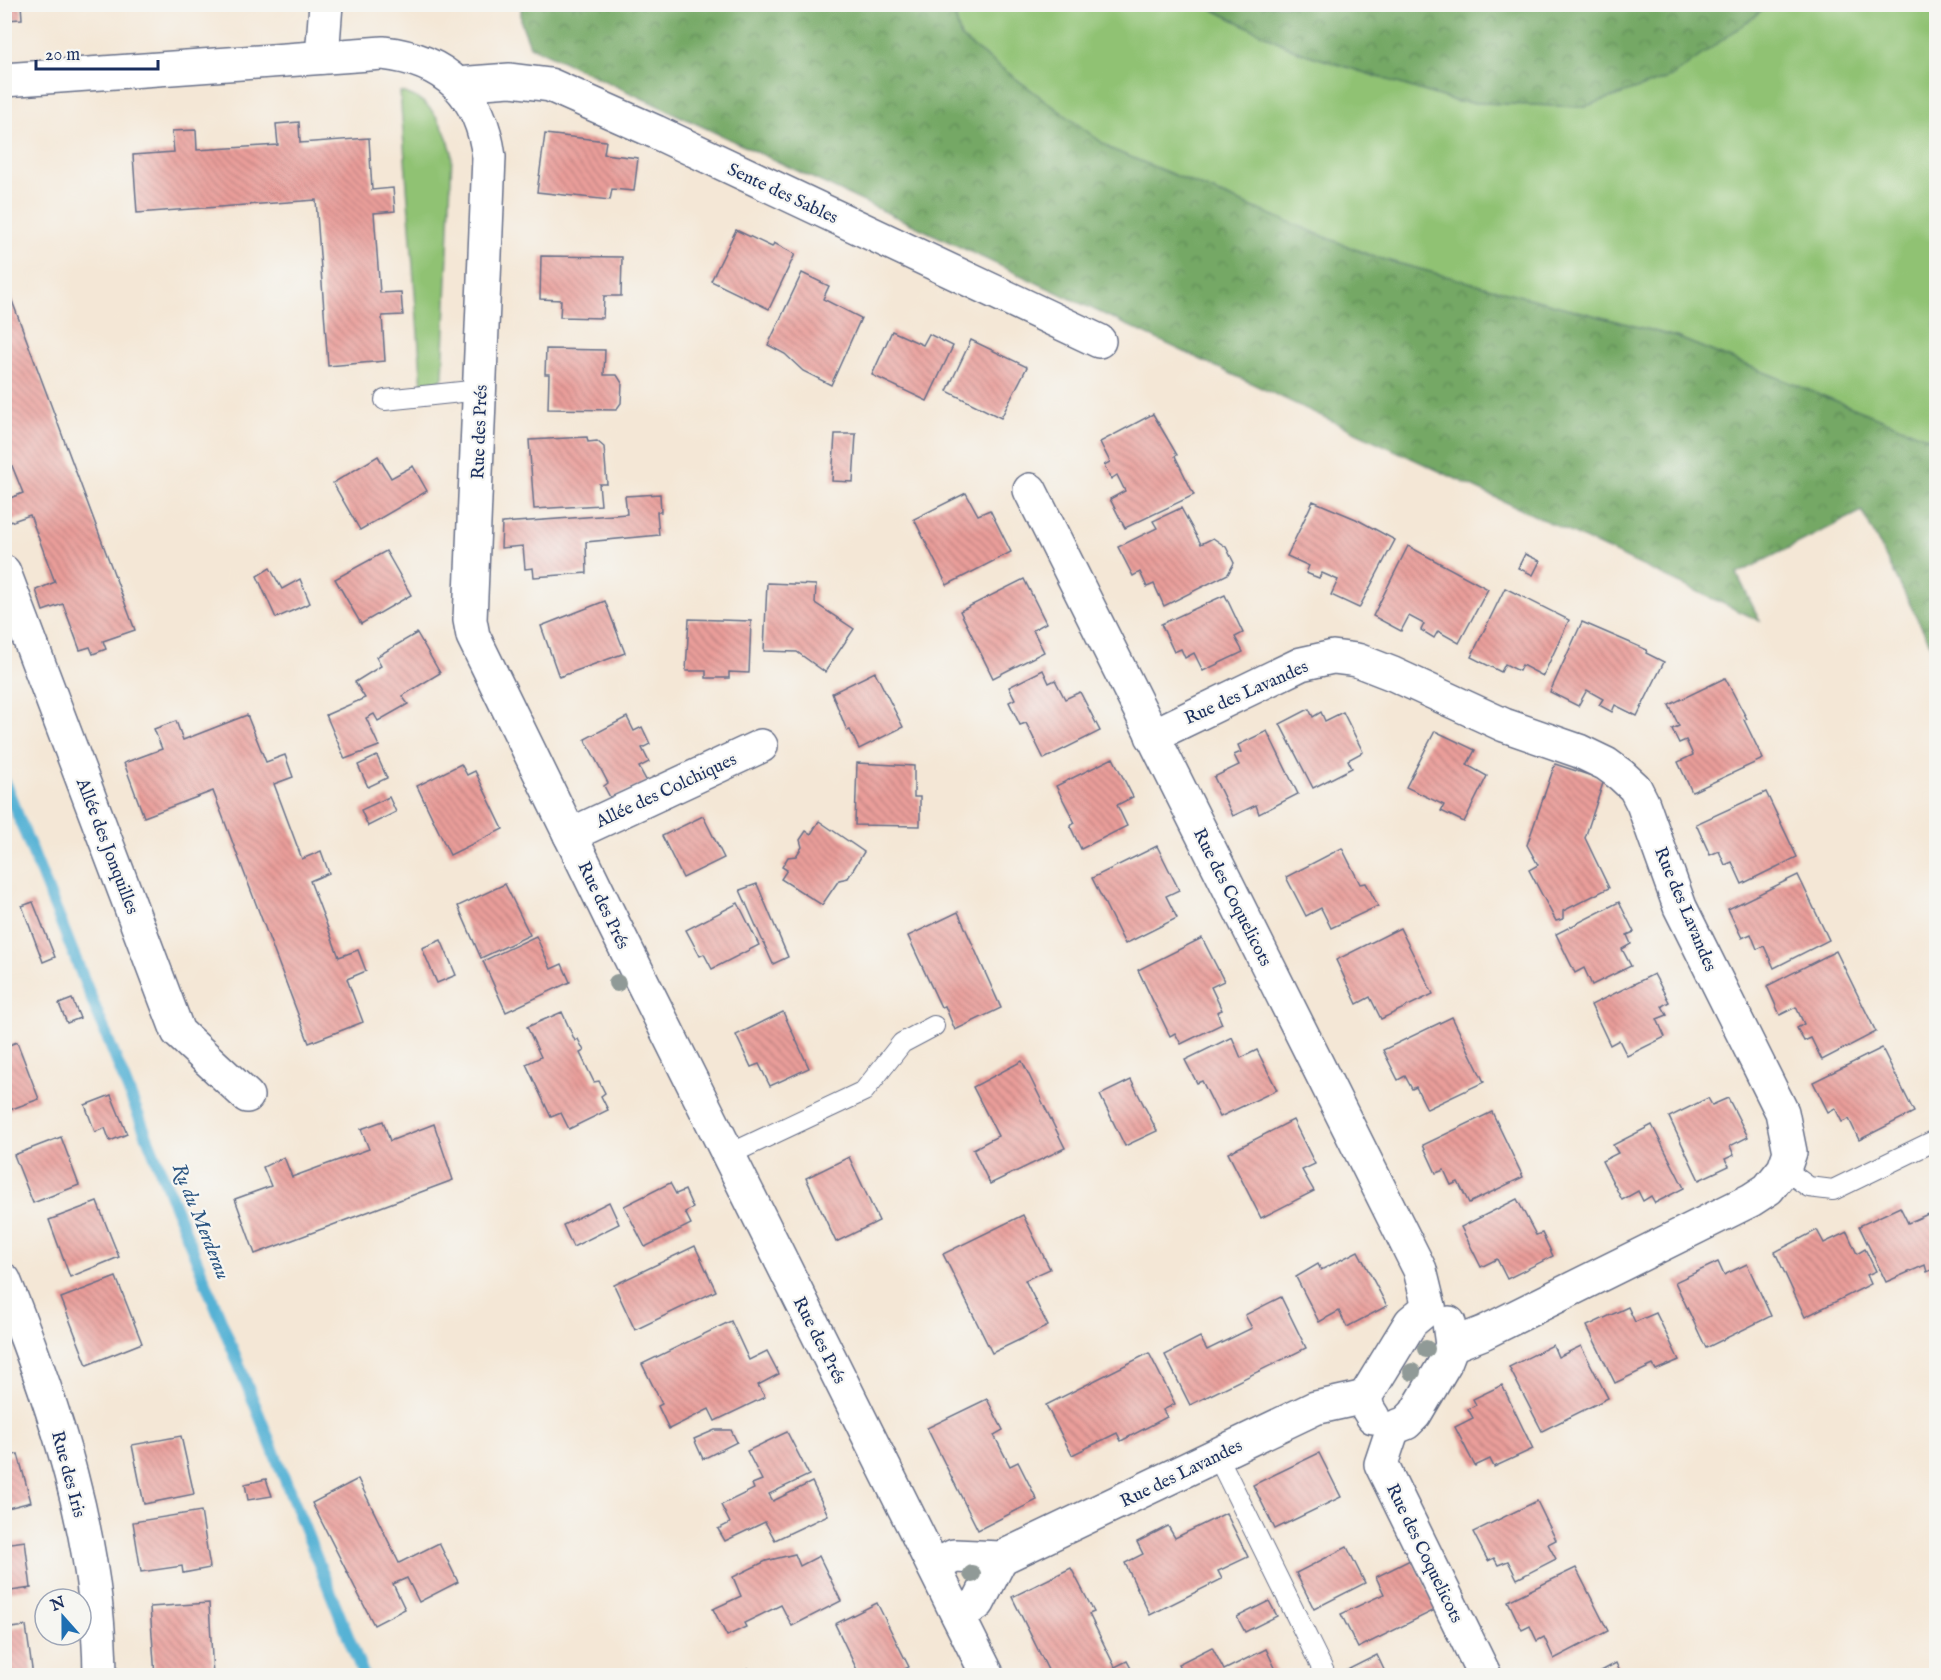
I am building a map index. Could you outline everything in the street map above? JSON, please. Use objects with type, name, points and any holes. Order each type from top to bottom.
[{"type":"street","points":[[322,57],[326,4]]},
{"type":"street","name":"Rue des Prés","points":[[4,80],[383,53],[403,55],[433,65],[457,84],[479,115],[489,157],[470,620],[483,660],[988,1676]]},
{"type":"street","name":"Sente des Sables","points":[[457,84],[510,80],[550,85],[656,132],[1099,341]]},
{"type":"street","name":"Rue des Coquelicots","points":[[1030,490],[1419,1270],[1429,1307]]},
{"type":"street","name":"Allée des Jonquilles","points":[[4,572],[178,1032],[247,1096]]},
{"type":"street","name":"Rue des Lavandes","points":[[1152,736],[1301,664],[1333,657],[1357,660],[1393,674],[1504,725],[1579,751],[1606,764],[1635,788],[1680,907],[1782,1112],[1790,1152],[1784,1169]]},
{"type":"street","name":"Allée des Colchiques","points":[[570,835],[761,746]]},
{"type":"street","points":[[1452,1345],[1483,1333],[1751,1200],[1768,1189],[1784,1169]]},
{"type":"street","name":"Rue des Iris","points":[[4,1280],[53,1414],[75,1490],[94,1595],[100,1676]]},
{"type":"street","points":[[1429,1307],[1442,1314],[1449,1323],[1452,1345],[1414,1414],[1406,1423],[1393,1428],[1373,1417],[1365,1397],[1411,1322],[1429,1307]]},
{"type":"street","name":"Rue des Lavandes","points":[[934,1566],[954,1556],[1001,1558],[1315,1408],[1365,1397]]},
{"type":"street","name":"Rue des Coquelicots","points":[[1393,1428],[1381,1464],[1485,1676]]},
{"type":"street","points":[[958,1615],[978,1603],[1001,1558]]},
{"type":"lane","points":[[385,400],[480,390]]},
{"type":"lane","points":[[728,1155],[864,1091],[902,1043],[934,1026]]},
{"type":"lane","points":[[1784,1169],[1809,1187],[1833,1190],[1936,1140]]},
{"type":"lane","points":[[1217,1455],[1326,1676]]},
{"type":"green space","points":[[521,5],[952,5],[961,38],[1111,149],[1374,257],[1676,337],[1936,441],[1936,655],[1862,511],[1737,574],[1760,621],[530,46],[521,22]]},
{"type":"green space","points":[[952,5],[1204,5],[1299,52],[1458,102],[1583,107],[1754,17],[1767,5],[1936,5],[1936,441],[1676,337],[1374,257],[1110,149],[961,38]]},
{"type":"green space","points":[[1204,5],[1767,5],[1671,77],[1584,107],[1458,102],[1299,52]]},
{"type":"green space","points":[[400,92],[420,100],[435,114],[452,152],[443,377],[438,385],[422,387]]},
{"type":"building","points":[[4,4],[21,4],[22,19],[4,20]]},
{"type":"building","points":[[299,122],[300,143],[369,138],[372,190],[393,188],[395,211],[374,213],[380,293],[401,292],[403,315],[382,316],[385,361],[328,366],[316,200],[137,213],[133,155],[174,152],[172,131],[196,130],[197,150],[278,145],[276,124]]},
{"type":"building","points":[[545,134],[606,141],[604,154],[638,158],[634,191],[612,189],[610,200],[537,192]]},
{"type":"building","points":[[736,230],[772,247],[774,243],[795,254],[769,309],[711,281]]},
{"type":"building","points":[[541,256],[622,257],[621,296],[604,296],[603,318],[560,317],[561,300],[540,299]]},
{"type":"building","points":[[802,273],[829,286],[823,299],[861,318],[831,385],[803,371],[785,354],[768,345]]},
{"type":"building","points":[[5,282],[135,630],[103,641],[106,649],[93,654],[90,647],[80,650],[63,604],[43,611],[36,590],[55,582],[30,515],[10,522],[5,505],[5,500],[23,493],[4,446]]},
{"type":"building","points":[[892,331],[923,345],[929,334],[953,346],[927,401],[872,375]]},
{"type":"building","points":[[971,340],[1027,367],[1001,418],[947,391]]},
{"type":"building","points":[[546,349],[605,350],[604,375],[617,375],[622,383],[621,403],[616,410],[548,409],[549,374],[545,374]]},
{"type":"building","points":[[1153,414],[1177,455],[1175,456],[1194,495],[1125,528],[1110,499],[1125,491],[1117,475],[1111,479],[1104,465],[1110,462],[1100,442]]},
{"type":"building","points":[[835,434],[856,434],[853,482],[832,481]]},
{"type":"building","points":[[587,437],[588,442],[597,441],[604,447],[607,484],[599,484],[601,505],[534,509],[529,440]]},
{"type":"building","points":[[378,456],[391,478],[413,466],[427,491],[360,530],[333,483]]},
{"type":"building","points":[[966,493],[978,515],[990,510],[1011,552],[947,585],[914,519]]},
{"type":"building","points":[[660,494],[661,512],[657,512],[659,535],[586,542],[587,573],[534,577],[533,568],[525,569],[523,546],[501,548],[502,523],[627,514],[625,496]]},
{"type":"building","points":[[1313,501],[1356,519],[1395,540],[1359,608],[1331,595],[1338,580],[1322,573],[1319,578],[1306,573],[1309,566],[1287,556]]},
{"type":"building","points":[[1181,508],[1201,544],[1213,538],[1226,547],[1234,563],[1228,574],[1164,606],[1154,584],[1147,587],[1140,572],[1133,576],[1118,547],[1157,528],[1153,521]]},
{"type":"building","points":[[1408,546],[1488,589],[1459,643],[1438,631],[1434,638],[1421,630],[1424,624],[1409,616],[1401,631],[1373,616]]},
{"type":"building","points":[[386,551],[411,595],[361,624],[335,579]]},
{"type":"building","points":[[1525,554],[1540,561],[1533,575],[1518,568]]},
{"type":"building","points":[[270,568],[282,589],[300,579],[310,603],[276,618],[257,576]]},
{"type":"building","points":[[1024,579],[1046,623],[1033,630],[1044,652],[993,678],[960,611]]},
{"type":"building","points":[[767,583],[816,585],[815,603],[854,629],[825,672],[797,652],[764,651]]},
{"type":"building","points":[[1505,588],[1569,620],[1543,676],[1522,665],[1519,671],[1505,664],[1501,672],[1471,657]]},
{"type":"building","points":[[1225,595],[1243,633],[1235,637],[1243,652],[1203,671],[1194,653],[1185,658],[1181,649],[1174,652],[1161,624]]},
{"type":"building","points":[[605,601],[625,653],[559,677],[541,626]]},
{"type":"building","points":[[689,619],[751,621],[749,673],[729,672],[729,678],[706,678],[706,671],[686,671]]},
{"type":"building","points":[[1582,622],[1647,650],[1646,653],[1664,662],[1637,716],[1615,705],[1612,712],[1599,705],[1603,699],[1587,690],[1578,706],[1550,692]]},
{"type":"building","points":[[417,633],[440,673],[402,696],[408,704],[378,721],[374,714],[366,718],[379,746],[345,759],[326,715],[365,698],[355,682],[381,666],[376,657]]},
{"type":"building","points":[[1043,670],[1049,683],[1055,680],[1065,699],[1080,692],[1100,731],[1044,759],[1026,723],[1020,725],[1009,702],[1015,699],[1009,687]]},
{"type":"building","points":[[875,672],[903,727],[859,749],[850,730],[847,731],[832,693]]},
{"type":"building","points":[[1725,678],[1747,719],[1744,720],[1763,759],[1692,792],[1678,762],[1693,755],[1686,740],[1679,743],[1672,729],[1679,726],[1669,705]]},
{"type":"building","points":[[1309,709],[1313,717],[1321,712],[1325,721],[1343,712],[1363,752],[1348,760],[1352,768],[1313,788],[1280,724]]},
{"type":"building","points":[[247,715],[266,762],[285,755],[293,777],[274,784],[302,859],[321,851],[329,873],[310,881],[339,957],[358,950],[366,971],[347,979],[363,1022],[309,1043],[213,791],[144,817],[124,763],[162,749],[154,729],[176,721],[183,740]]},
{"type":"building","points":[[627,717],[634,731],[642,727],[650,744],[642,748],[649,762],[639,767],[647,782],[611,799],[604,786],[608,783],[585,739]]},
{"type":"building","points":[[1267,731],[1298,794],[1259,814],[1256,805],[1233,816],[1214,777],[1239,765],[1234,755],[1241,752],[1238,745]]},
{"type":"building","points":[[1435,731],[1475,750],[1467,765],[1487,776],[1464,822],[1441,811],[1444,805],[1406,787]]},
{"type":"building","points":[[377,756],[387,778],[368,787],[358,765]]},
{"type":"building","points":[[1113,758],[1133,797],[1117,805],[1127,826],[1081,849],[1070,826],[1075,823],[1056,786]]},
{"type":"building","points":[[857,763],[914,766],[914,797],[920,797],[920,826],[855,825]]},
{"type":"building","points":[[461,764],[467,775],[475,771],[503,829],[450,855],[417,786]]},
{"type":"building","points":[[1555,764],[1604,780],[1585,838],[1609,888],[1563,911],[1563,919],[1556,921],[1529,870],[1538,865],[1527,845]]},
{"type":"building","points":[[1766,792],[1797,857],[1742,884],[1732,862],[1725,865],[1719,851],[1710,855],[1696,824]]},
{"type":"building","points":[[389,797],[396,812],[368,826],[361,810]]},
{"type":"building","points":[[703,816],[724,858],[683,878],[662,836]]},
{"type":"building","points":[[819,821],[864,852],[848,878],[839,880],[822,905],[781,879],[787,870],[782,867],[788,857],[796,856],[802,847],[800,840],[806,831],[811,834]]},
{"type":"building","points":[[1157,846],[1179,890],[1166,896],[1177,918],[1125,944],[1092,878]]},
{"type":"building","points":[[1342,848],[1360,884],[1366,883],[1378,906],[1331,928],[1321,908],[1306,916],[1286,877]]},
{"type":"building","points":[[1798,875],[1829,940],[1774,968],[1764,946],[1757,949],[1751,934],[1742,938],[1728,909]]},
{"type":"building","points":[[505,884],[530,935],[481,958],[458,906]]},
{"type":"building","points":[[757,884],[788,957],[773,964],[740,890]]},
{"type":"building","points":[[33,902],[55,957],[43,962],[22,906]]},
{"type":"building","points":[[1619,902],[1634,932],[1627,935],[1631,944],[1622,949],[1631,966],[1592,985],[1584,968],[1575,973],[1556,934]]},
{"type":"building","points":[[738,903],[759,945],[712,969],[704,954],[700,956],[686,930]]},
{"type":"building","points":[[958,912],[1001,1008],[955,1030],[945,1006],[941,1007],[908,936]]},
{"type":"building","points":[[1400,928],[1433,994],[1381,1019],[1370,997],[1357,1004],[1336,960]]},
{"type":"building","points":[[536,936],[551,969],[562,964],[570,982],[506,1012],[483,961]]},
{"type":"building","points":[[1202,938],[1224,981],[1211,987],[1222,1010],[1217,1012],[1222,1024],[1181,1044],[1175,1033],[1170,1036],[1138,970]]},
{"type":"building","points":[[441,940],[456,975],[437,983],[422,948]]},
{"type":"building","points":[[1836,951],[1876,1032],[1822,1060],[1811,1038],[1804,1041],[1797,1028],[1804,1024],[1796,1007],[1780,1015],[1767,986]]},
{"type":"building","points":[[1654,974],[1669,1002],[1662,1006],[1667,1015],[1657,1019],[1665,1037],[1627,1056],[1619,1040],[1610,1045],[1591,1005]]},
{"type":"building","points":[[72,999],[80,1018],[67,1023],[59,1004]]},
{"type":"building","points":[[562,1012],[575,1041],[578,1039],[584,1051],[580,1053],[594,1082],[599,1081],[605,1093],[601,1096],[608,1110],[569,1129],[561,1113],[551,1117],[526,1064],[541,1057],[527,1027]]},
{"type":"building","points":[[783,1012],[809,1068],[770,1086],[759,1064],[751,1067],[736,1035]]},
{"type":"building","points":[[1452,1017],[1484,1082],[1427,1109],[1416,1087],[1412,1089],[1405,1076],[1398,1080],[1383,1050]]},
{"type":"building","points":[[1232,1037],[1241,1058],[1257,1050],[1277,1090],[1220,1117],[1202,1081],[1197,1083],[1185,1060]]},
{"type":"building","points":[[17,1042],[39,1099],[4,1112],[4,1047]]},
{"type":"building","points":[[1882,1048],[1914,1112],[1859,1140],[1849,1119],[1842,1122],[1835,1108],[1828,1112],[1813,1082]]},
{"type":"building","points":[[1022,1061],[1065,1148],[990,1184],[973,1149],[998,1136],[973,1087]]},
{"type":"building","points":[[1131,1080],[1157,1131],[1125,1146],[1100,1095]]},
{"type":"building","points":[[111,1095],[127,1134],[110,1141],[105,1128],[95,1132],[85,1105]]},
{"type":"building","points":[[1708,1098],[1712,1105],[1728,1098],[1748,1137],[1730,1146],[1734,1155],[1725,1159],[1729,1166],[1699,1180],[1669,1117]]},
{"type":"building","points":[[1492,1112],[1523,1177],[1469,1203],[1458,1182],[1451,1185],[1444,1170],[1436,1173],[1423,1145]]},
{"type":"building","points":[[1293,1120],[1315,1164],[1302,1170],[1314,1191],[1261,1218],[1228,1153]]},
{"type":"building","points":[[383,1121],[390,1141],[434,1124],[453,1180],[255,1254],[235,1199],[271,1186],[263,1167],[284,1157],[292,1177],[369,1149],[361,1129]]},
{"type":"building","points":[[1652,1125],[1684,1188],[1655,1203],[1651,1196],[1643,1201],[1638,1191],[1622,1200],[1602,1161],[1618,1153],[1613,1145]]},
{"type":"building","points":[[61,1137],[79,1185],[33,1203],[14,1155]]},
{"type":"building","points":[[849,1157],[879,1221],[836,1242],[806,1178]]},
{"type":"building","points":[[670,1183],[676,1194],[685,1190],[693,1208],[685,1212],[691,1224],[645,1247],[624,1206]]},
{"type":"building","points":[[1517,1199],[1536,1235],[1542,1233],[1553,1256],[1507,1279],[1497,1259],[1481,1267],[1461,1227]]},
{"type":"building","points":[[97,1202],[119,1257],[70,1277],[49,1220]]},
{"type":"building","points":[[609,1202],[619,1224],[573,1247],[563,1225]]},
{"type":"building","points":[[1900,1207],[1908,1223],[1928,1214],[1936,1231],[1936,1268],[1927,1272],[1925,1265],[1886,1282],[1859,1226]]},
{"type":"building","points":[[1023,1215],[1050,1269],[1025,1280],[1048,1326],[992,1353],[943,1254]]},
{"type":"building","points":[[1817,1230],[1824,1243],[1847,1232],[1857,1254],[1865,1249],[1876,1271],[1867,1275],[1871,1284],[1805,1317],[1775,1252]]},
{"type":"building","points":[[695,1246],[716,1291],[635,1330],[614,1285]]},
{"type":"building","points":[[1358,1251],[1387,1306],[1347,1327],[1339,1311],[1319,1322],[1296,1277],[1318,1264],[1321,1270]]},
{"type":"building","points":[[1718,1262],[1724,1275],[1747,1264],[1771,1316],[1706,1348],[1675,1282]]},
{"type":"building","points":[[116,1277],[142,1343],[87,1365],[61,1298]]},
{"type":"building","points":[[1281,1297],[1306,1348],[1190,1405],[1165,1355],[1200,1337],[1207,1350],[1252,1328],[1245,1315]]},
{"type":"building","points":[[1628,1307],[1635,1322],[1656,1313],[1679,1360],[1656,1370],[1653,1365],[1615,1383],[1587,1326]]},
{"type":"building","points":[[731,1321],[749,1360],[767,1351],[779,1374],[758,1385],[765,1397],[715,1421],[709,1409],[669,1429],[658,1406],[662,1404],[642,1364]]},
{"type":"building","points":[[1553,1345],[1558,1357],[1581,1346],[1608,1398],[1542,1431],[1509,1367]]},
{"type":"building","points":[[1149,1353],[1175,1404],[1163,1410],[1167,1417],[1121,1441],[1117,1433],[1072,1455],[1046,1405]]},
{"type":"building","points":[[1502,1385],[1533,1449],[1494,1467],[1490,1459],[1475,1466],[1455,1427],[1473,1418],[1468,1409],[1476,1405],[1473,1399]]},
{"type":"building","points":[[987,1399],[1003,1430],[994,1435],[1010,1466],[1018,1462],[1037,1500],[978,1530],[927,1428]]},
{"type":"building","points":[[715,1430],[731,1430],[737,1442],[703,1459],[694,1439]]},
{"type":"building","points":[[787,1432],[809,1475],[769,1494],[773,1501],[812,1482],[828,1515],[775,1540],[765,1522],[725,1541],[718,1529],[730,1523],[721,1505],[754,1489],[752,1484],[762,1480],[747,1451]]},
{"type":"building","points":[[181,1436],[194,1494],[144,1504],[132,1445]]},
{"type":"building","points":[[1319,1453],[1341,1497],[1275,1529],[1253,1485]]},
{"type":"building","points":[[18,1454],[31,1502],[4,1509],[4,1457]]},
{"type":"building","points":[[266,1479],[272,1496],[248,1500],[245,1484]]},
{"type":"building","points":[[358,1479],[399,1563],[439,1543],[458,1582],[419,1602],[407,1578],[393,1584],[405,1609],[374,1625],[312,1503]]},
{"type":"building","points":[[1537,1501],[1556,1540],[1548,1544],[1556,1559],[1517,1579],[1508,1561],[1498,1565],[1494,1558],[1488,1561],[1473,1532]]},
{"type":"building","points":[[201,1511],[210,1568],[183,1573],[182,1566],[141,1572],[133,1522]]},
{"type":"building","points":[[1226,1513],[1248,1557],[1218,1571],[1222,1579],[1150,1615],[1125,1563],[1143,1554],[1137,1542],[1168,1526],[1175,1538]]},
{"type":"building","points":[[25,1541],[31,1588],[4,1592],[4,1544]]},
{"type":"building","points":[[1347,1547],[1365,1583],[1314,1609],[1296,1573]]},
{"type":"building","points":[[795,1554],[800,1566],[819,1556],[841,1601],[792,1626],[781,1605],[744,1623],[746,1627],[727,1636],[713,1609],[741,1596],[733,1577],[766,1561]]},
{"type":"building","points":[[1412,1559],[1437,1609],[1358,1648],[1341,1614],[1384,1594],[1376,1577]]},
{"type":"building","points":[[1071,1568],[1094,1612],[1089,1614],[1115,1667],[1127,1661],[1135,1676],[1051,1676],[1012,1597]]},
{"type":"building","points":[[1576,1568],[1608,1631],[1554,1659],[1544,1637],[1537,1641],[1530,1626],[1522,1630],[1508,1601]]},
{"type":"building","points":[[1269,1601],[1277,1616],[1245,1632],[1237,1617]]},
{"type":"building","points":[[209,1603],[213,1676],[155,1676],[150,1607]]},
{"type":"building","points":[[877,1603],[909,1667],[891,1676],[860,1676],[835,1624]]},
{"type":"building","points":[[26,1626],[33,1676],[4,1676],[4,1629]]},
{"type":"building","points":[[1212,1647],[1224,1670],[1266,1649],[1279,1676],[1184,1676],[1178,1664]]},
{"type":"building","points":[[1377,1655],[1387,1676],[1347,1676],[1345,1671]]},
{"type":"building","points":[[1616,1663],[1622,1676],[1592,1676]]},
{"type":"building","points":[[748,1668],[752,1676],[733,1676]]},
{"type":"waterway","name":"Ru du Merderau","points":[[4,781],[364,1676]]}]
